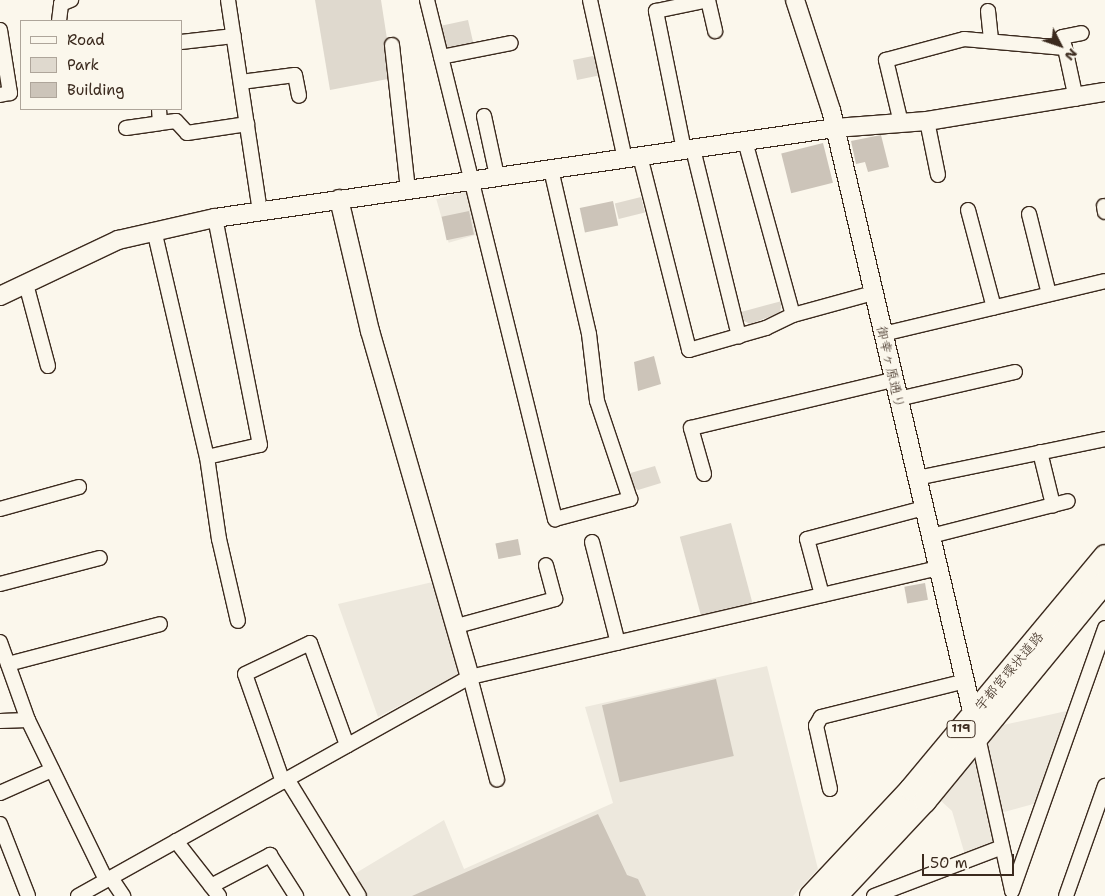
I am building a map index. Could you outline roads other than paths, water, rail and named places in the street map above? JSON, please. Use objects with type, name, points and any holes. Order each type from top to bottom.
[{"type":"highway","name":"宇都宮環状道路","points":[[811,896],[881,822],[1105,556]]},
{"type":"highway","name":"宇都宮環状道路","points":[[836,896],[978,737],[1105,582]]},
{"type":"street","points":[[59,20],[61,4],[70,0]]},
{"type":"street","points":[[228,0],[260,210]]},
{"type":"street","points":[[427,0],[555,519],[630,499],[597,401],[589,334],[551,169]]},
{"type":"street","points":[[590,0],[632,158],[689,350],[739,336],[793,315],[873,293]]},
{"type":"street","points":[[715,30],[708,0],[656,11],[688,150],[739,336]]},
{"type":"street","name":"御幸ヶ原通り","points":[[794,0],[827,93],[978,737]]},
{"type":"street","points":[[988,11],[991,41]]},
{"type":"street","points":[[1076,99],[1062,37],[1082,33]]},
{"type":"street","points":[[0,35],[10,93],[0,95]]},
{"type":"street","points":[[182,42],[234,36]]},
{"type":"street","points":[[901,123],[886,60],[964,39],[1065,48]]},
{"type":"street","points":[[441,57],[511,44]]},
{"type":"street","points":[[392,45],[408,190]]},
{"type":"street","points":[[241,82],[295,75],[299,96]]},
{"type":"street","points":[[0,296],[118,240],[154,230],[216,218],[260,210],[835,128],[927,121],[1076,99],[1105,92]]},
{"type":"street","points":[[159,110],[160,123]]},
{"type":"street","points":[[484,116],[497,176]]},
{"type":"street","points":[[126,128],[176,121],[187,133],[247,124]]},
{"type":"street","points":[[927,121],[938,175]]},
{"type":"street","points":[[745,141],[793,315]]},
{"type":"street","points":[[339,200],[370,331],[457,626],[497,779]]},
{"type":"street","points":[[968,210],[994,308]]},
{"type":"street","points":[[1030,214],[1048,294]]},
{"type":"street","points":[[207,458],[260,445],[216,218]]},
{"type":"street","points":[[154,230],[207,458],[219,539],[238,622]]},
{"type":"street","points":[[883,334],[1105,281]]},
{"type":"street","points":[[26,284],[48,366]]},
{"type":"street","points":[[898,399],[1015,372]]},
{"type":"street","points":[[704,474],[691,428],[893,380]]},
{"type":"street","points":[[917,478],[1105,439]]},
{"type":"street","points":[[1040,452],[1053,505]]},
{"type":"street","points":[[0,509],[79,487]]},
{"type":"street","points":[[931,536],[1068,501]]},
{"type":"street","points":[[822,595],[806,539],[924,508]]},
{"type":"street","points":[[592,542],[618,643]]},
{"type":"street","points":[[0,584],[100,558]]},
{"type":"street","points":[[457,626],[555,599],[546,565]]},
{"type":"street","points":[[78,896],[470,677],[939,568]]},
{"type":"street","points":[[8,664],[160,624]]},
{"type":"street","points":[[1012,893],[1105,628]]},
{"type":"street","points":[[0,642],[28,720],[52,770],[109,879],[123,896]]},
{"type":"street","points":[[347,746],[310,643],[245,674],[285,781],[359,896]]},
{"type":"street","points":[[830,789],[816,726],[821,717],[965,680]]},
{"type":"street","points":[[0,721],[28,720]]},
{"type":"street","points":[[978,737],[1012,893]]},
{"type":"street","points":[[0,793],[52,770]]},
{"type":"street","points":[[1066,896],[1105,786]]},
{"type":"street","points":[[0,824],[28,896]]},
{"type":"street","points":[[176,841],[215,891],[270,856],[296,896]]},
{"type":"street","points":[[874,896],[1002,847]]}]
